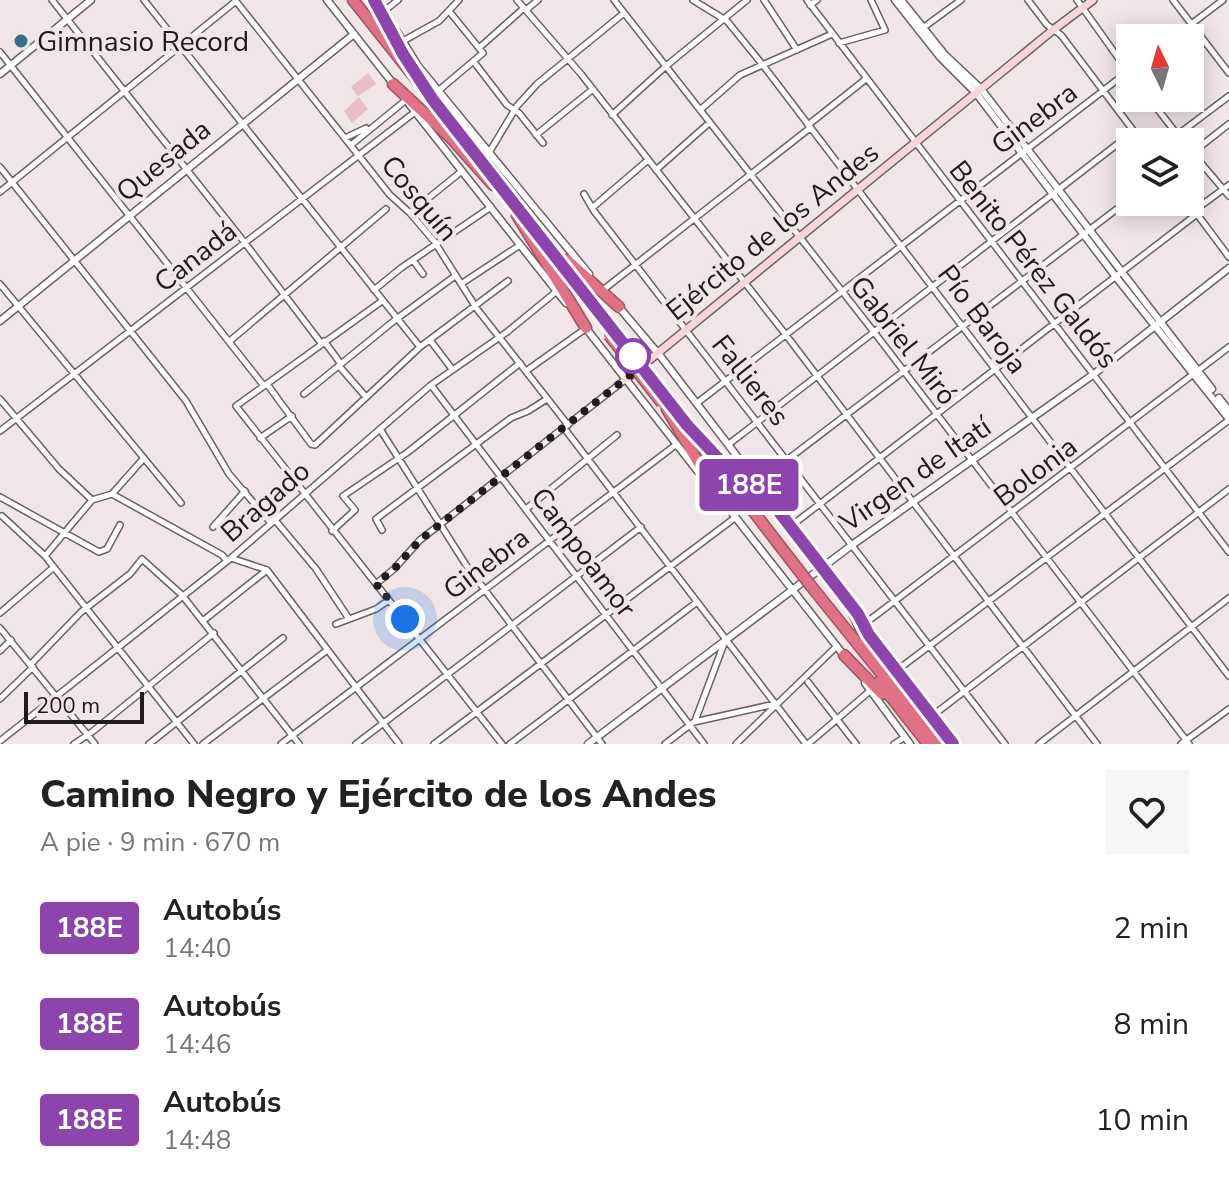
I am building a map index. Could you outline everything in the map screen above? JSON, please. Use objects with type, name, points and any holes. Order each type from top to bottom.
[{"type":"highway","points":[[346,0],[796,570]]},
{"type":"highway","points":[[353,0],[436,95]]},
{"type":"highway","points":[[382,12],[403,54],[611,333]]},
{"type":"highway","points":[[393,84],[450,137],[496,189]]},
{"type":"highway","points":[[517,215],[586,328]]},
{"type":"highway","points":[[532,225],[572,266],[619,307]]},
{"type":"highway","points":[[665,403],[730,471],[777,509]]},
{"type":"highway","points":[[665,403],[715,491]]},
{"type":"highway","points":[[687,425],[914,721]]},
{"type":"highway","points":[[850,604],[863,633],[928,744]]},
{"type":"highway","points":[[840,651],[938,744]]},
{"type":"main road","name":"Ejército de los Andes","points":[[626,379],[1093,0]]},
{"type":"street","points":[[52,0],[366,397]]},
{"type":"street","points":[[0,74],[91,0]]},
{"type":"street","points":[[144,0],[395,320],[420,347]]},
{"type":"street","points":[[0,192],[236,0]]},
{"type":"street","name":"Cosquín","points":[[236,0],[390,195],[410,213],[436,245],[475,305],[547,399],[588,460],[807,744]]},
{"type":"street","points":[[327,0],[793,589],[910,744]]},
{"type":"street","points":[[374,0],[436,95],[490,151],[658,353],[823,567],[896,671],[953,744]]},
{"type":"street","points":[[382,12],[398,0]]},
{"type":"street","points":[[403,41],[439,21],[459,0]]},
{"type":"street","points":[[517,0],[593,89],[786,335],[1097,744]]},
{"type":"street","points":[[436,95],[538,0]]},
{"type":"street","name":"Gabriel Miró","points":[[614,0],[874,332],[1185,743]]},
{"type":"street","name":"Pío Baroja","points":[[693,0],[724,18],[762,64],[1229,676]]},
{"type":"street","points":[[612,115],[747,0]]},
{"type":"street","points":[[764,0],[797,50]]},
{"type":"street","points":[[808,2],[817,0]]},
{"type":"street","points":[[839,43],[885,30],[871,0]]},
{"type":"street","points":[[898,0],[978,91],[1118,276],[1229,411]]},
{"type":"street","points":[[921,29],[961,0]]},
{"type":"street","points":[[1028,0],[1061,35],[1130,128]]},
{"type":"street","points":[[1077,0],[1116,54]]},
{"type":"street","points":[[1173,0],[1191,24],[1223,0]]},
{"type":"street","name":"Benito Pérez Galdós","points":[[808,2],[1229,552]]},
{"type":"street","points":[[449,11],[481,50]]},
{"type":"street","points":[[490,151],[514,110],[537,84],[624,13]]},
{"type":"street","name":"Quesada","points":[[0,321],[354,34]]},
{"type":"street","points":[[700,110],[732,80],[832,34]]},
{"type":"street","points":[[1204,41],[1229,73]]},
{"type":"street","points":[[0,52],[292,416],[311,444],[315,445],[420,347],[508,281]]},
{"type":"street","points":[[474,62],[507,105],[543,143]]},
{"type":"street","points":[[603,290],[866,79]]},
{"type":"street","name":"Ginebra","points":[[697,403],[1116,82]]},
{"type":"street","points":[[536,135],[593,89]]},
{"type":"street","points":[[1186,128],[1229,96]]},
{"type":"street","points":[[351,145],[406,100]]},
{"type":"street","name":"Canadá","points":[[0,431],[415,112]]},
{"type":"street","points":[[1160,112],[1172,128]]},
{"type":"street","points":[[656,170],[709,123]]},
{"type":"street","points":[[345,138],[374,124]]},
{"type":"street","points":[[1204,142],[1229,124]]},
{"type":"street","points":[[729,444],[1116,145]]},
{"type":"street","points":[[592,208],[648,160]]},
{"type":"street","points":[[1204,165],[1226,187],[1229,196]]},
{"type":"street","points":[[0,167],[191,408],[229,474],[316,569],[349,619]]},
{"type":"street","points":[[410,213],[462,171]]},
{"type":"street","points":[[1204,205],[1226,187]]},
{"type":"street","name":"Fallieres","points":[[584,194],[1005,744]]},
{"type":"street","points":[[374,290],[491,207]]},
{"type":"street","points":[[230,340],[386,209]]},
{"type":"street","points":[[758,482],[1116,210]]},
{"type":"street","points":[[791,526],[1118,276],[1191,216]]},
{"type":"street","points":[[1199,216],[1229,257]]},
{"type":"street","points":[[461,284],[520,245]]},
{"type":"street","points":[[413,260],[423,274]]},
{"type":"street","name":"Virgen de Itatí","points":[[588,744],[599,741],[662,688],[912,501],[1094,374],[1229,268]]},
{"type":"street","points":[[304,394],[455,276]]},
{"type":"street","points":[[0,284],[181,503]]},
{"type":"street","name":"Bragado","points":[[0,741],[229,559],[431,385],[557,291]]},
{"type":"street","points":[[382,301],[236,406],[502,744]]},
{"type":"street","points":[[526,371],[586,328]]},
{"type":"street","points":[[430,340],[452,369]]},
{"type":"street","name":"Bolonia","points":[[863,625],[1229,347]]},
{"type":"street","points":[[332,531],[355,510],[343,496],[398,459],[520,363]]},
{"type":"street","points":[[896,671],[1229,419],[1196,373]]},
{"type":"street","name":"Ejército de los Andes","points":[[376,584],[394,569],[415,544],[626,379]]},
{"type":"street","name":"Campoamor","points":[[431,385],[692,724],[703,744]]},
{"type":"street","points":[[0,399],[64,474],[92,500]]},
{"type":"street","points":[[382,530],[376,519],[416,487],[511,418],[547,399]]},
{"type":"street","points":[[260,438],[292,416]]},
{"type":"street","points":[[380,429],[485,589],[599,741]]},
{"type":"street","points":[[526,509],[617,435]]},
{"type":"street","name":"Ginebra","points":[[281,744],[677,444]]},
{"type":"street","points":[[45,556],[66,535],[92,500],[112,494],[144,458]]},
{"type":"street","points":[[932,716],[1229,489]]},
{"type":"street","points":[[213,527],[245,491]]},
{"type":"street","points":[[112,494],[229,559],[267,570],[399,744]]},
{"type":"street","points":[[0,497],[99,552],[107,549],[120,525]]},
{"type":"street","points":[[13,505],[1,517],[45,556],[194,744]]},
{"type":"street","points":[[434,744],[736,517]]},
{"type":"street","points":[[356,744],[641,527]]},
{"type":"street","points":[[0,699],[87,607],[130,574],[142,559],[204,620],[299,744]]},
{"type":"street","points":[[0,613],[54,567]]},
{"type":"street","points":[[204,620],[267,570]]},
{"type":"street","points":[[1039,744],[1229,598]]},
{"type":"street","points":[[336,624],[376,609],[389,600]]},
{"type":"street","points":[[510,744],[697,602]]},
{"type":"street","points":[[0,628],[95,744]]},
{"type":"street","points":[[74,744],[214,633]]},
{"type":"street","points":[[149,744],[283,638]]},
{"type":"street","points":[[692,724],[726,639]]},
{"type":"street","points":[[0,651],[11,640]]},
{"type":"street","points":[[203,744],[326,651]]},
{"type":"street","points":[[736,744],[775,704],[840,651]]},
{"type":"street","points":[[808,682],[856,744]]},
{"type":"street","points":[[807,744],[871,690]]},
{"type":"street","points":[[665,744],[692,724],[775,704]]},
{"type":"street","points":[[1185,743],[1229,709]]},
{"type":"street","points":[[894,744],[905,737]]},
{"type":"shaded area","points":[[368,73],[376,84],[358,96],[351,87]]},
{"type":"shaded area","points":[[359,97],[368,109],[352,123],[344,111]]},
{"type":"bus line","name":"188E","points":[[374,0],[403,54],[433,100],[687,425],[730,471],[777,509],[953,744]]},
{"type":"place","name":"Gimnasio Record","points":[[21,41]]},
{"type":"route","points":[[405,619],[376,584],[394,569],[415,544],[642,366],[633,356]]}]
